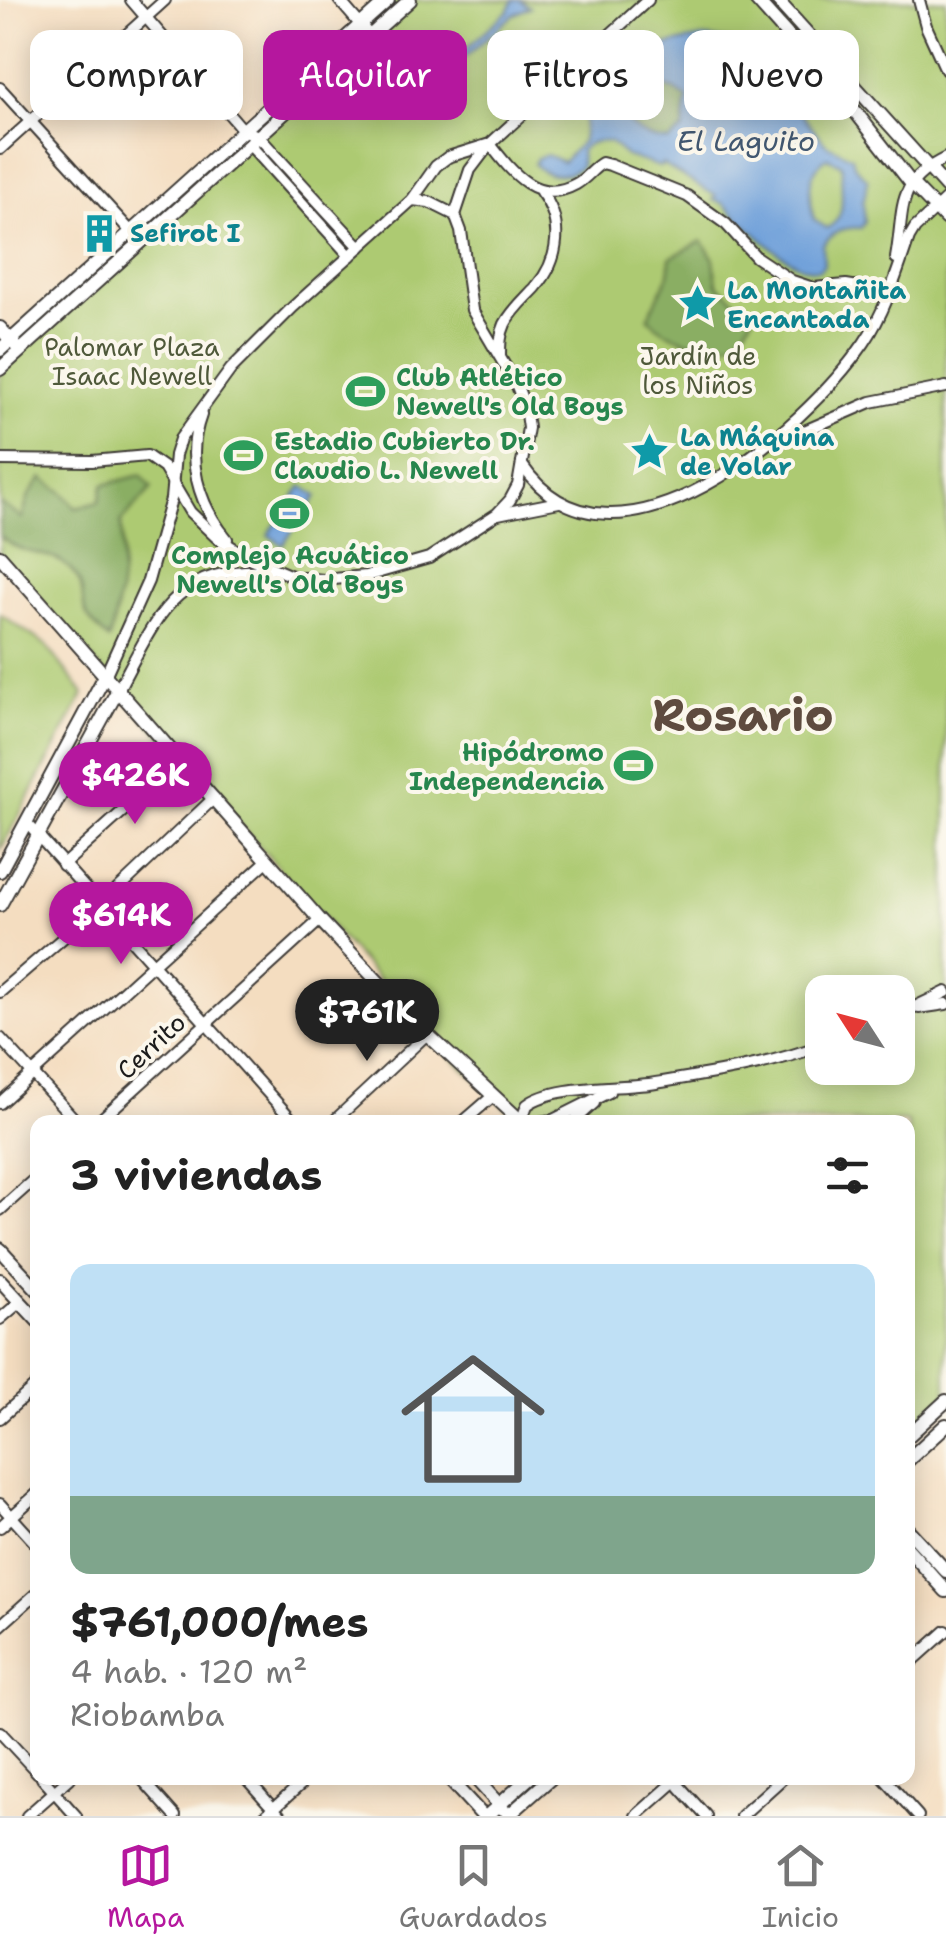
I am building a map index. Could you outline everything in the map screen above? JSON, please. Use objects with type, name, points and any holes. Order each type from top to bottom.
[{"type":"main road","points":[[0,368],[10,347],[130,231],[388,0]]},
{"type":"main road","points":[[377,30],[410,0]]},
{"type":"main road","points":[[756,0],[851,106],[912,183],[941,203],[946,219]]},
{"type":"main road","points":[[776,0],[946,187]]},
{"type":"main road","points":[[10,347],[140,242],[276,120]]},
{"type":"main road","points":[[0,328],[10,347]]},
{"type":"main road","points":[[0,556],[320,920],[427,1034],[516,1115]]},
{"type":"main road","points":[[0,871],[106,674]]},
{"type":"main road","points":[[0,906],[118,688]]},
{"type":"main road","points":[[0,1249],[30,1281]]},
{"type":"main road","points":[[0,1280],[30,1313]]},
{"type":"main road","points":[[915,1430],[946,1402]]},
{"type":"main road","points":[[915,1454],[946,1425]]},
{"type":"main road","points":[[915,1538],[946,1571]]},
{"type":"main road","points":[[915,1567],[946,1590]]},
{"type":"main road","points":[[455,1785],[485,1816],[506,1813],[542,1785]]},
{"type":"main road","points":[[481,1785],[506,1813]]},
{"type":"main road","points":[[506,1813],[524,1785]]},
{"type":"street","points":[[131,0],[243,130],[360,247]]},
{"type":"street","points":[[0,149],[165,0]]},
{"type":"street","points":[[338,0],[365,30]]},
{"type":"street","points":[[455,215],[470,170],[490,144],[648,0]]},
{"type":"street","points":[[919,0],[946,70]]},
{"type":"street","points":[[0,88],[140,242]]},
{"type":"street","points":[[254,140],[350,256]]},
{"type":"street","points":[[490,144],[552,204],[555,218],[555,253],[548,272],[506,322],[500,337],[500,356]]},
{"type":"street","points":[[106,674],[148,581],[174,482],[180,439],[210,396],[252,346],[412,200],[436,166],[448,157],[490,144]]},
{"type":"street","points":[[894,279],[905,194],[928,167],[946,158]]},
{"type":"street","points":[[541,192],[558,193],[579,182],[595,166],[610,164],[686,196],[726,224],[756,257],[792,281],[814,288],[846,285],[890,292]]},
{"type":"street","points":[[118,688],[165,609],[187,588],[215,573],[274,571],[323,580],[366,576],[408,566],[456,543],[497,514],[518,485],[528,428],[525,407],[472,310],[461,231],[455,215],[442,206],[412,200]]},
{"type":"street","points":[[522,464],[548,496],[608,514],[688,496],[720,479],[790,426],[851,360],[866,340],[890,292],[908,238],[941,203]]},
{"type":"street","points":[[760,451],[871,402],[946,387]]},
{"type":"street","points":[[210,396],[194,434],[198,488],[219,530],[234,548]]},
{"type":"street","points":[[0,460],[92,461],[146,456],[156,460],[196,518],[234,548],[274,571]]},
{"type":"street","points":[[497,514],[560,502]]},
{"type":"street","points":[[63,864],[180,760]]},
{"type":"street","points":[[0,992],[99,907],[214,798]]},
{"type":"street","points":[[26,822],[288,1115]]},
{"type":"street","points":[[0,1102],[268,860]]},
{"type":"street","name":"Cerrito","points":[[106,1115],[320,920]]},
{"type":"street","points":[[915,1008],[946,992]]},
{"type":"street","points":[[915,1009],[946,1004]]},
{"type":"street","points":[[341,1115],[427,1034]]},
{"type":"street","points":[[0,1038],[70,1115]]},
{"type":"street","points":[[526,1115],[536,1098],[619,1088],[760,1062],[805,1050]]},
{"type":"street","points":[[562,1115],[619,1088]]},
{"type":"street","points":[[580,1115],[604,1093]]},
{"type":"street","points":[[471,1115],[493,1096]]},
{"type":"street","points":[[0,1210],[30,1183]]},
{"type":"street","points":[[0,1319],[20,1302]]},
{"type":"street","points":[[0,1418],[30,1391]]},
{"type":"street","points":[[0,1527],[30,1500]]},
{"type":"street","points":[[0,1504],[30,1537]]},
{"type":"street","points":[[0,1626],[30,1599]]},
{"type":"street","points":[[915,1660],[946,1631]]},
{"type":"street","points":[[2,1737],[30,1765]]},
{"type":"street","points":[[48,1785],[76,1816]]},
{"type":"street","points":[[27,1816],[62,1785]]},
{"type":"street","points":[[147,1785],[175,1816]]},
{"type":"street","points":[[251,1785],[273,1814],[301,1785]]},
{"type":"street","points":[[636,1816],[669,1785]]},
{"type":"street","points":[[680,1785],[706,1816]]},
{"type":"street","points":[[740,1816],[775,1785]]},
{"type":"street","points":[[890,1785],[918,1816]]},
{"type":"green space","points":[[388,0],[946,0],[946,1401],[915,1430],[915,1115],[514,1115],[427,1034],[0,556],[0,350],[263,113],[263,120],[467,120],[467,30],[355,30]]},
{"type":"green space","points":[[664,87],[684,96],[683,130],[669,142],[632,128],[627,120],[664,120]]},
{"type":"green space","name":"La Montañita Encantada","points":[[702,241],[714,259],[717,284],[753,316],[740,336],[724,345],[688,342],[648,318],[669,274],[670,258]]},
{"type":"green space","points":[[141,475],[152,488],[121,522],[121,581],[109,640],[88,617],[79,582],[69,568],[53,558],[17,548],[0,536],[0,503],[22,518],[29,495],[42,478],[76,508],[99,502],[103,485]]},
{"type":"green space","points":[[0,614],[46,645],[84,694],[0,851]]},
{"type":"water","points":[[513,0],[530,7],[496,30],[487,30],[487,38],[467,55],[467,48],[509,10]]},
{"type":"water","name":"El Laguito","points":[[684,42],[684,96],[664,87],[664,45]]},
{"type":"water","name":"El Laguito","points":[[585,120],[627,120],[642,134],[669,141],[683,130],[684,120],[806,120],[826,144],[852,157],[868,180],[863,203],[865,222],[861,228],[835,233],[823,245],[824,265],[819,270],[807,268],[781,255],[723,203],[713,200],[716,196],[662,164],[660,167],[626,156],[610,142],[586,145],[580,151],[581,166],[570,173],[550,174],[534,164],[537,158],[547,155],[563,162],[582,141]],"holes":[[[827,158],[841,164],[841,210],[827,228],[814,220],[812,178]]]},
{"type":"water","points":[[302,486],[317,496],[283,545],[268,535]]},
{"type":"place","name":"Sefirot I","points":[[100,233]]},
{"type":"place","name":"La Montañita Encantada","points":[[697,304]]},
{"type":"place","name":"Club Atlético Newell's Old Boys","points":[[366,391]]},
{"type":"place","name":"La Máquina de Volar","points":[[650,451]]},
{"type":"place","name":"Estadio Cubierto Dr. Claudio L. Newell","points":[[244,455]]},
{"type":"place","name":"Complejo Acuático Newell's Old Boys","points":[[290,514]]},
{"type":"place","name":"Hipódromo Independencia","points":[[634,766]]},
{"type":"district","name":"Rosario","points":[[743,715]]},
{"type":"park label","name":"Palomar Plaza Isaac Newell","points":[[132,362]]},
{"type":"park label","name":"Jardín de los Niños","points":[[698,370]]}]
